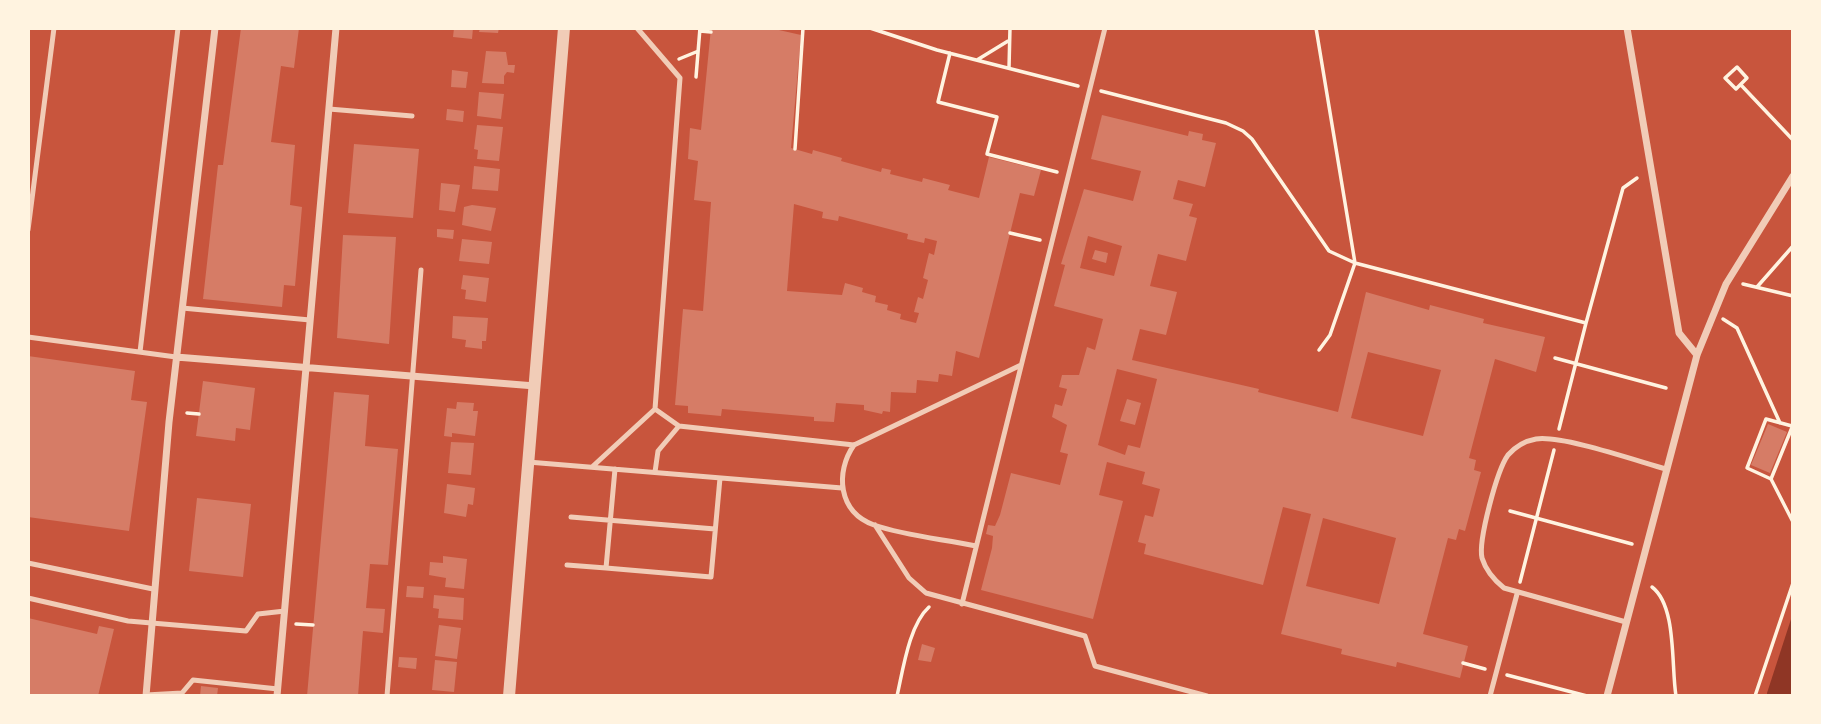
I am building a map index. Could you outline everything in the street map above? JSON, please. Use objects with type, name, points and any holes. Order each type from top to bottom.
[{"type":"street","points":[[146,695],[153,589],[176,357],[215,28]]},
{"type":"street","points":[[277,693],[336,28]]},
{"type":"street","points":[[509,696],[564,28]]},
{"type":"street","points":[[1627,28],[1679,333],[1697,355]]},
{"type":"street","points":[[1607,696],[1697,355],[1713,314],[1742,255],[1793,176]]},
{"type":"street","points":[[176,357],[535,386]]},
{"type":"lane","points":[[28,230],[54,28]]},
{"type":"lane","points":[[140,352],[178,28]]},
{"type":"lane","points":[[592,467],[655,409],[680,79],[637,28]]},
{"type":"lane","points":[[962,604],[1105,28]]},
{"type":"lane","points":[[329,108],[412,116]]},
{"type":"lane","points":[[387,696],[421,270]]},
{"type":"lane","points":[[182,308],[310,320]]},
{"type":"lane","points":[[28,337],[176,357]]},
{"type":"lane","points":[[655,409],[679,426],[854,444],[1021,365]]},
{"type":"lane","points":[[655,472],[658,451],[679,426]]},
{"type":"lane","points":[[1626,622],[1517,594],[1493,578],[1482,556],[1502,467],[1518,447],[1535,439],[1556,440],[1666,469]]},
{"type":"lane","points":[[854,444],[842,467],[842,488],[852,508],[875,525],[909,578],[926,593],[1085,636],[1095,666],[1207,696]]},
{"type":"lane","points":[[528,462],[842,488]]},
{"type":"lane","points":[[606,568],[615,469]]},
{"type":"lane","points":[[567,565],[711,577],[720,478]]},
{"type":"lane","points":[[571,517],[715,529]]},
{"type":"lane","points":[[875,525],[976,546]]},
{"type":"lane","points":[[28,563],[153,589]]},
{"type":"lane","points":[[1490,696],[1517,594]]},
{"type":"lane","points":[[28,598],[128,621],[246,631],[258,614],[285,611]]},
{"type":"lane","points":[[146,695],[182,693],[193,680],[255,687],[277,693]]},
{"type":"lane","points":[[254,696],[255,687]]},
{"type":"path","points":[[795,149],[803,34],[806,28]]},
{"type":"path","points":[[870,28],[950,53],[1080,86]]},
{"type":"path","points":[[1009,68],[1010,28]]},
{"type":"path","points":[[1316,28],[1355,263],[1330,335],[1319,350]]},
{"type":"path","points":[[696,77],[700,29],[711,32]]},
{"type":"path","points":[[977,60],[1008,41]]},
{"type":"path","points":[[679,59],[690,57],[698,50]]},
{"type":"path","points":[[950,53],[938,102],[997,117],[987,154],[1057,172]]},
{"type":"path","points":[[1737,67],[1747,78],[1741,85],[1736,89],[1725,78],[1737,67]]},
{"type":"path","points":[[1741,85],[1793,140]]},
{"type":"path","points":[[1101,91],[1226,123],[1252,138],[1329,251],[1355,263],[1586,323]]},
{"type":"path","points":[[1558,434],[1623,188],[1637,178]]},
{"type":"path","points":[[1010,233],[1040,240]]},
{"type":"path","points":[[1757,287],[1793,246]]},
{"type":"path","points":[[1743,284],[1793,299]]},
{"type":"path","points":[[1713,314],[1737,328],[1780,422]]},
{"type":"path","points":[[1555,358],[1666,388]]},
{"type":"path","points":[[187,413],[199,414]]},
{"type":"path","points":[[1771,479],[1793,426],[1766,419],[1747,468],[1771,479],[1793,522]]},
{"type":"path","points":[[1517,594],[1555,448]]},
{"type":"path","points":[[1510,511],[1632,544]]},
{"type":"path","points":[[1755,696],[1793,583]]},
{"type":"path","points":[[1652,587],[1662,596],[1669,618],[1676,696]]},
{"type":"path","points":[[897,696],[923,613],[939,598]]},
{"type":"path","points":[[296,624],[313,625]]},
{"type":"path","points":[[1463,663],[1486,670]]},
{"type":"path","points":[[1505,675],[1587,696]]},
{"type":"shaded area","points":[[1793,613],[1793,696],[1767,696],[1767,693]]},
{"type":"building","points":[[241,28],[299,28],[294,68],[281,66],[271,142],[295,145],[290,205],[302,207],[295,286],[284,285],[282,307],[203,299],[218,165],[223,165]]},
{"type":"building","points":[[454,28],[473,28],[472,39],[453,37]]},
{"type":"building","points":[[480,28],[499,28],[498,33],[479,32]]},
{"type":"building","points":[[711,28],[770,28],[801,35],[791,148],[812,154],[813,150],[881,172],[882,168],[891,170],[890,174],[922,182],[923,178],[950,185],[948,190],[979,198],[989,157],[1041,170],[1034,196],[1020,193],[979,358],[956,351],[952,376],[939,374],[938,382],[917,380],[916,393],[891,392],[890,412],[883,411],[882,414],[864,410],[864,405],[836,403],[834,422],[814,421],[814,417],[722,409],[721,416],[688,413],[688,406],[675,405],[683,309],[703,311],[711,202],[694,200],[698,161],[688,159],[690,128],[701,130]],"holes":[[[794,204],[823,212],[822,218],[838,221],[839,216],[908,234],[907,239],[924,243],[925,238],[937,241],[934,255],[929,253],[923,278],[928,280],[923,299],[918,297],[914,312],[919,313],[916,323],[900,319],[901,314],[887,310],[888,305],[875,302],[876,296],[862,292],[863,288],[845,283],[842,295],[787,291]]]},
{"type":"building","points":[[486,51],[506,52],[508,65],[515,65],[514,73],[507,72],[504,76],[504,84],[482,83]]},
{"type":"building","points":[[452,70],[468,72],[466,88],[451,87]]},
{"type":"building","points":[[479,92],[504,94],[501,119],[477,116]]},
{"type":"building","points":[[447,109],[464,111],[463,122],[446,120]]},
{"type":"building","points":[[1102,115],[1188,136],[1189,131],[1203,134],[1202,140],[1216,143],[1205,187],[1178,180],[1173,199],[1193,204],[1189,216],[1197,218],[1186,261],[1158,254],[1150,286],[1177,292],[1166,335],[1140,329],[1132,360],[1259,389],[1258,392],[1338,412],[1366,292],[1429,310],[1430,305],[1484,319],[1483,323],[1545,337],[1536,372],[1495,359],[1469,458],[1476,460],[1474,470],[1481,472],[1465,531],[1459,529],[1456,540],[1448,538],[1423,634],[1468,646],[1460,678],[1397,662],[1396,667],[1341,654],[1342,649],[1281,634],[1311,514],[1283,507],[1263,585],[1144,554],[1146,544],[1138,542],[1145,515],[1153,517],[1160,489],[1142,484],[1145,472],[1107,462],[1099,495],[1123,501],[1093,619],[981,590],[992,548],[993,536],[986,534],[988,525],[995,526],[1000,515],[1011,473],[1060,485],[1068,454],[1060,452],[1067,425],[1052,417],[1055,404],[1062,406],[1067,389],[1059,387],[1062,375],[1079,375],[1087,347],[1095,350],[1103,319],[1054,306],[1065,265],[1061,264],[1084,189],[1133,201],[1141,171],[1091,159]],"holes":[[[1088,236],[1122,246],[1114,276],[1080,268]],[[1368,352],[1441,370],[1423,436],[1351,418]],[[1117,369],[1157,379],[1140,448],[1128,445],[1125,455],[1098,445]],[[1323,518],[1396,538],[1379,604],[1306,586]]]},
{"type":"building","points":[[477,125],[503,127],[499,161],[477,159],[478,150],[474,149]]},
{"type":"building","points":[[354,144],[419,149],[413,218],[348,213]]},
{"type":"building","points":[[474,166],[500,169],[498,191],[472,189]]},
{"type":"building","points":[[441,183],[460,185],[455,212],[439,210]]},
{"type":"building","points":[[472,205],[496,208],[491,231],[462,225],[464,207]]},
{"type":"building","points":[[437,229],[454,230],[453,239],[437,237]]},
{"type":"building","points":[[343,235],[396,237],[389,344],[337,338]]},
{"type":"building","points":[[462,239],[492,242],[489,264],[459,261]]},
{"type":"building","points":[[1095,250],[1108,253],[1106,263],[1092,259]]},
{"type":"building","points":[[463,275],[489,278],[486,302],[465,299],[466,290],[461,289]]},
{"type":"building","points":[[453,316],[488,318],[486,341],[482,341],[482,349],[465,347],[466,340],[452,338]]},
{"type":"building","points":[[28,356],[135,371],[131,400],[147,402],[129,531],[28,517]]},
{"type":"building","points":[[203,381],[255,388],[250,430],[236,428],[235,441],[196,436]]},
{"type":"building","points":[[334,392],[369,395],[365,446],[398,449],[388,565],[370,564],[366,608],[385,609],[383,633],[363,631],[358,696],[307,696]]},
{"type":"building","points":[[1127,399],[1141,403],[1135,425],[1120,421]]},
{"type":"building","points":[[457,402],[474,403],[473,411],[478,411],[475,436],[452,433],[452,437],[444,436],[447,408],[456,409]]},
{"type":"building","points":[[1768,424],[1787,432],[1770,473],[1751,465]]},
{"type":"building","points":[[451,442],[474,443],[471,475],[448,473]]},
{"type":"building","points":[[447,484],[475,488],[473,505],[468,504],[466,517],[444,513]]},
{"type":"building","points":[[197,498],[251,504],[243,577],[189,571]]},
{"type":"building","points":[[443,556],[467,559],[464,589],[445,587],[446,578],[429,575],[430,562],[443,563]]},
{"type":"building","points":[[407,586],[424,587],[423,598],[406,597]]},
{"type":"building","points":[[434,595],[464,598],[463,620],[438,618],[439,609],[433,608]]},
{"type":"building","points":[[28,618],[97,634],[99,626],[114,629],[98,696],[28,696]]},
{"type":"building","points":[[439,625],[461,628],[457,659],[435,656]]},
{"type":"building","points":[[922,644],[935,648],[931,662],[918,660]]},
{"type":"building","points":[[399,657],[417,658],[416,669],[398,667]]},
{"type":"building","points":[[435,660],[457,662],[454,692],[432,690]]},
{"type":"building","points":[[201,686],[218,688],[217,696],[200,696]]}]
